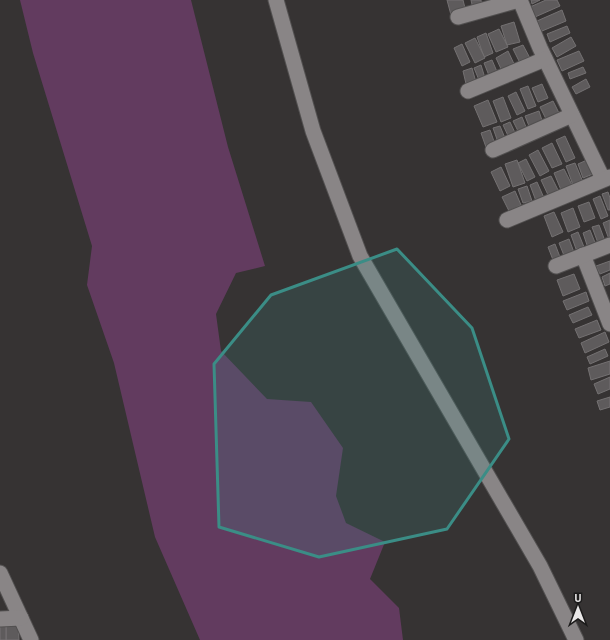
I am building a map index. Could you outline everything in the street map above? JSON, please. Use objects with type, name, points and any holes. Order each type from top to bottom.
[{"type":"street","points":[[276,0],[313,131],[360,256],[540,566],[576,640]]},
{"type":"street","points":[[458,17],[519,0],[572,115],[606,178],[507,220]]},
{"type":"street","points":[[468,91],[545,59]]},
{"type":"street","points":[[493,150],[572,115]]},
{"type":"street","points":[[556,266],[610,245]]},
{"type":"street","points":[[583,255],[610,324]]},
{"type":"street","points":[[0,573],[31,640]]},
{"type":"street","points":[[0,619],[21,618]]},
{"type":"highlighted area","points":[[397,249],[472,328],[509,439],[447,529],[319,557],[219,527],[214,364],[271,295]]},
{"type":"shaded area","points":[[20,0],[191,0],[228,147],[265,266],[236,273],[216,314],[221,351],[267,399],[311,402],[343,448],[336,496],[346,523],[385,542],[370,579],[399,608],[403,640],[200,640],[155,537],[114,363],[87,285],[92,246],[33,53]]},
{"type":"building","points":[[447,0],[463,0],[466,12],[451,15]]},
{"type":"building","points":[[471,0],[481,0],[482,7],[473,9]]},
{"type":"building","points":[[531,0],[540,0],[532,4]]},
{"type":"building","points":[[546,0],[557,0],[560,6],[535,17],[530,7]]},
{"type":"building","points":[[562,10],[566,21],[542,31],[537,21]]},
{"type":"building","points":[[514,22],[520,42],[507,45],[501,26]]},
{"type":"building","points":[[567,26],[570,33],[550,42],[547,34]]},
{"type":"building","points":[[499,29],[508,47],[496,52],[488,34]]},
{"type":"building","points":[[486,33],[493,53],[484,57],[477,37]]},
{"type":"building","points":[[571,37],[576,46],[557,57],[552,48]]},
{"type":"building","points":[[475,38],[485,58],[475,63],[465,43]]},
{"type":"building","points":[[462,44],[470,62],[462,66],[454,48]]},
{"type":"building","points":[[523,45],[531,60],[521,65],[513,49]]},
{"type":"building","points":[[508,51],[515,66],[502,71],[496,58]]},
{"type":"building","points":[[579,51],[584,61],[562,71],[557,60]]},
{"type":"building","points":[[492,60],[498,74],[490,78],[484,63]]},
{"type":"building","points":[[481,65],[485,78],[479,80],[474,68]]},
{"type":"building","points":[[583,67],[586,73],[570,79],[568,73]]},
{"type":"building","points":[[472,68],[477,86],[467,88],[463,71]]},
{"type":"building","points":[[586,79],[590,87],[576,94],[572,87]]},
{"type":"building","points":[[542,84],[548,98],[538,102],[532,88]]},
{"type":"building","points":[[528,86],[536,106],[528,109],[520,89]]},
{"type":"building","points":[[516,92],[525,111],[517,115],[508,96]]},
{"type":"building","points":[[503,97],[511,118],[501,122],[493,101]]},
{"type":"building","points":[[488,100],[497,122],[483,127],[474,106]]},
{"type":"building","points":[[553,101],[560,115],[547,121],[540,107]]},
{"type":"building","points":[[539,111],[544,127],[531,131],[525,116]]},
{"type":"building","points":[[522,117],[528,132],[520,135],[513,121]]},
{"type":"building","points":[[510,122],[517,137],[510,140],[503,125]]},
{"type":"building","points":[[500,126],[507,143],[499,145],[493,128]]},
{"type":"building","points":[[490,130],[496,147],[487,150],[481,133]]},
{"type":"building","points":[[565,136],[575,158],[566,162],[556,140]]},
{"type":"building","points":[[552,143],[562,164],[552,168],[542,148]]},
{"type":"building","points":[[538,150],[549,171],[540,176],[529,155]]},
{"type":"building","points":[[526,159],[535,177],[527,181],[518,163]]},
{"type":"building","points":[[517,160],[525,183],[513,187],[505,164]]},
{"type":"building","points":[[587,160],[593,174],[583,178],[578,164]]},
{"type":"building","points":[[575,163],[583,182],[573,185],[566,166]]},
{"type":"building","points":[[501,167],[510,186],[500,191],[491,172]]},
{"type":"building","points":[[564,169],[572,185],[561,190],[554,173]]},
{"type":"building","points":[[551,176],[559,192],[549,197],[541,180]]},
{"type":"building","points":[[537,182],[544,198],[536,201],[530,185]]},
{"type":"building","points":[[527,186],[532,201],[523,203],[518,189]]},
{"type":"building","points":[[515,191],[521,205],[509,211],[502,197]]},
{"type":"building","points":[[608,192],[610,198],[610,210],[608,210],[602,194]]},
{"type":"building","points":[[600,196],[608,216],[601,219],[593,199]]},
{"type":"building","points":[[589,202],[595,218],[584,222],[578,206]]},
{"type":"building","points":[[573,208],[580,227],[568,232],[561,213]]},
{"type":"building","points":[[554,212],[563,232],[552,237],[544,216]]},
{"type":"building","points":[[610,220],[610,242],[603,223]]},
{"type":"building","points":[[599,225],[605,241],[598,243],[592,227]]},
{"type":"building","points":[[590,230],[596,245],[588,248],[583,233]]},
{"type":"building","points":[[578,232],[584,247],[576,249],[571,235]]},
{"type":"building","points":[[569,239],[575,255],[565,258],[559,243]]},
{"type":"building","points":[[555,244],[560,257],[553,260],[548,247]]},
{"type":"building","points":[[610,261],[610,270],[600,274],[596,266]]},
{"type":"building","points":[[610,273],[610,284],[605,286],[602,277]]},
{"type":"building","points":[[574,274],[580,289],[563,296],[557,280]]},
{"type":"building","points":[[586,292],[589,301],[567,310],[563,301]]},
{"type":"building","points":[[588,307],[592,315],[573,323],[569,315]]},
{"type":"building","points":[[597,320],[601,330],[579,338],[575,329]]},
{"type":"building","points":[[605,332],[609,342],[585,353],[581,343]]},
{"type":"building","points":[[605,349],[608,356],[590,364],[587,357]]},
{"type":"building","points":[[610,361],[610,374],[591,380],[588,368]]},
{"type":"building","points":[[610,377],[610,389],[598,394],[594,384]]},
{"type":"building","points":[[610,397],[610,407],[600,410],[597,401]]},
{"type":"building","points":[[18,621],[19,640],[6,640],[6,622]]},
{"type":"building","points":[[0,622],[6,622],[6,640],[0,640]]}]
